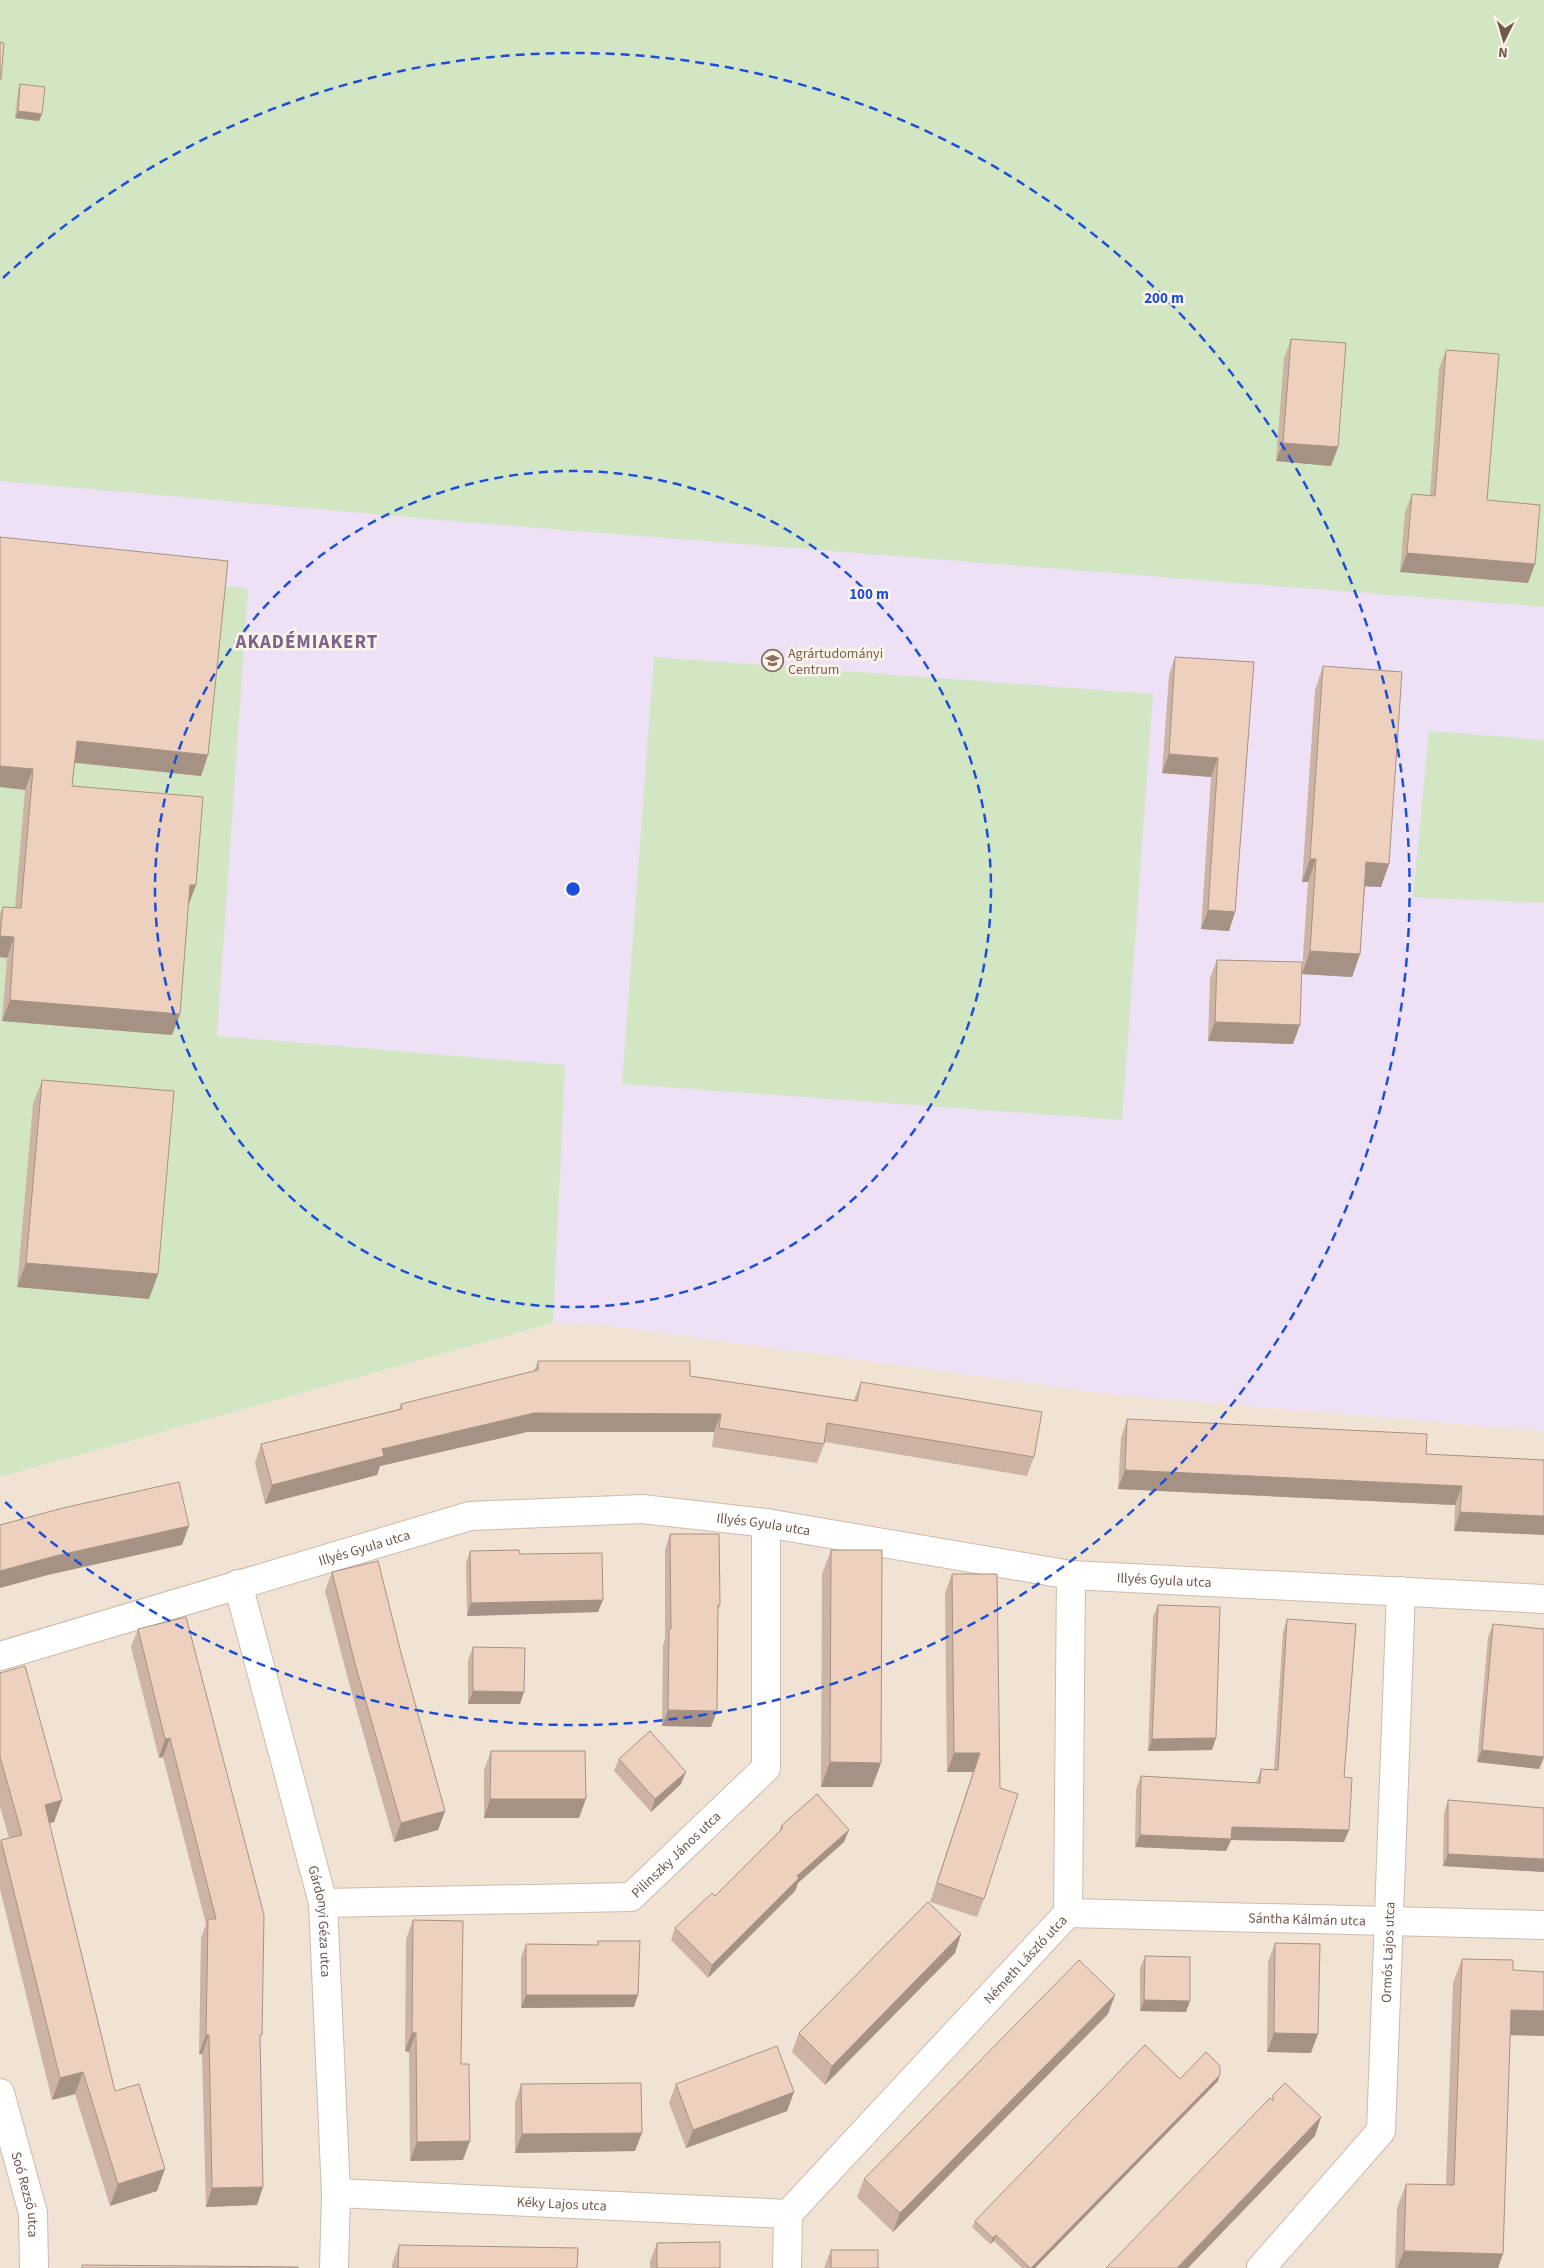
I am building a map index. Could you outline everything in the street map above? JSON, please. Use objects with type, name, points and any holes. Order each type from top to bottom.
[{"type":"street","name":"Illyés Gyula utca","points":[[0,1656],[470,1516],[642,1509],[766,1522],[1071,1575],[1544,1599]]},
{"type":"street","name":"Pilinszky János utca","points":[[323,1903],[631,1897],[766,1768],[766,1522]]},
{"type":"street","name":"Németh László utca","points":[[788,2214],[1068,1913],[1071,1575]]},
{"type":"street","name":"Gárdonyi Géza utca","points":[[238,1584],[323,1903],[336,2193],[334,2268]]},
{"type":"street","name":"Ormós Lajos utca","points":[[1261,2268],[1381,2131],[1401,1591]]},
{"type":"street","name":"Sántha Kálmán utca","points":[[1068,1913],[1389,1920],[1544,1926]]},
{"type":"street","name":"Soó Rezső utca","points":[[0,2093],[33,2213],[34,2268]]},
{"type":"street","name":"Kéky Lajos utca","points":[[336,2193],[788,2214]]},
{"type":"street","points":[[787,2268],[788,2214]]},
{"type":"shaded area","name":"Agrártudományi Centrum","points":[[0,0],[1544,0],[1544,1431],[1116,1395],[604,1325],[553,1323],[0,1477]]},
{"type":"shaded area","points":[[553,1323],[604,1325],[1116,1395],[1544,1431],[1544,2268],[0,2268],[0,1477]]},
{"type":"green space","points":[[0,0],[1544,0],[1544,607],[475,523],[0,481]]},
{"type":"green space","points":[[0,567],[248,588],[217,1036],[565,1065],[553,1323],[0,1477]]},
{"type":"green space","points":[[654,657],[1153,694],[1122,1120],[622,1084]]},
{"type":"green space","points":[[1429,731],[1544,740],[1544,903],[1413,897]]},
{"type":"building","points":[[0,42],[4,43],[1,79],[0,79]]},
{"type":"building","points":[[20,84],[45,87],[42,114],[18,111]]},
{"type":"building","points":[[1291,339],[1346,343],[1338,447],[1283,443]]},
{"type":"building","points":[[1446,350],[1499,354],[1487,500],[1540,505],[1535,564],[1407,553],[1412,494],[1435,496]]},
{"type":"building","points":[[0,537],[228,561],[208,755],[77,741],[72,786],[203,797],[196,885],[190,885],[180,1014],[10,1000],[14,937],[0,936],[3,907],[21,908],[33,769],[0,766]]},
{"type":"building","points":[[1175,657],[1254,662],[1235,912],[1208,910],[1218,758],[1169,754]]},
{"type":"building","points":[[1323,666],[1402,672],[1389,864],[1366,862],[1360,954],[1310,951],[1316,859],[1310,859]]},
{"type":"building","points":[[1217,960],[1302,962],[1300,1025],[1215,1022]]},
{"type":"building","points":[[42,1080],[174,1091],[158,1274],[26,1263]]},
{"type":"building","points":[[538,1361],[690,1361],[690,1376],[857,1401],[861,1382],[1042,1412],[1034,1457],[827,1423],[824,1444],[719,1428],[721,1414],[534,1413],[382,1449],[384,1456],[272,1485],[261,1444],[402,1409],[401,1404],[538,1370]]},
{"type":"building","points":[[1127,1419],[1427,1434],[1426,1454],[1544,1460],[1544,1516],[1460,1512],[1462,1486],[1125,1470]]},
{"type":"building","points":[[179,1482],[189,1526],[55,1556],[0,1571],[0,1525],[63,1508]]},
{"type":"building","points":[[670,1534],[719,1534],[720,1605],[718,1605],[717,1711],[668,1710],[669,1629],[671,1629]]},
{"type":"building","points":[[519,1550],[520,1554],[602,1553],[603,1600],[471,1603],[470,1551]]},
{"type":"building","points":[[831,1550],[882,1550],[881,1763],[830,1762]]},
{"type":"building","points":[[378,1561],[401,1653],[445,1811],[401,1823],[355,1664],[332,1572]]},
{"type":"building","points":[[952,1574],[997,1574],[1000,1788],[1018,1794],[984,1899],[937,1883],[980,1753],[954,1753]]},
{"type":"building","points":[[1158,1605],[1220,1607],[1216,1738],[1152,1739]]},
{"type":"building","points":[[186,1617],[264,1915],[262,2035],[260,2035],[263,2187],[212,2188],[209,2035],[206,2035],[208,1919],[216,1919],[170,1738],[165,1739],[138,1629]]},
{"type":"building","points":[[1287,1619],[1356,1624],[1344,1777],[1352,1778],[1349,1830],[1232,1827],[1231,1839],[1140,1835],[1141,1776],[1260,1783],[1261,1769],[1278,1770]]},
{"type":"building","points":[[1493,1624],[1544,1629],[1544,1757],[1482,1750]]},
{"type":"building","points":[[473,1647],[525,1648],[524,1692],[473,1691]]},
{"type":"building","points":[[25,1666],[62,1800],[45,1805],[115,2091],[139,2084],[165,2169],[118,2184],[83,2072],[60,2078],[1,1840],[22,1835],[0,1757],[0,1673]]},
{"type":"building","points":[[650,1731],[686,1772],[655,1799],[619,1759]]},
{"type":"building","points":[[491,1751],[585,1751],[586,1799],[490,1799]]},
{"type":"building","points":[[817,1794],[849,1830],[797,1876],[799,1878],[712,1965],[675,1928],[712,1893],[715,1896],[783,1828],[781,1826]]},
{"type":"building","points":[[1448,1800],[1544,1808],[1544,1859],[1448,1854]]},
{"type":"building","points":[[928,1902],[961,1934],[832,2066],[799,2033]]},
{"type":"building","points":[[413,1920],[463,1921],[461,2064],[469,2064],[470,2141],[417,2142],[416,2033],[412,2033]]},
{"type":"building","points":[[598,1941],[640,1941],[638,1995],[526,1995],[526,1944],[598,1945]]},
{"type":"building","points":[[1275,1943],[1320,1944],[1318,2034],[1274,2033]]},
{"type":"building","points":[[1145,1956],[1190,1957],[1190,2001],[1144,2000]]},
{"type":"building","points":[[1462,1959],[1513,1960],[1513,1970],[1544,1972],[1544,2011],[1511,2010],[1503,2254],[1404,2251],[1406,2184],[1454,2185]]},
{"type":"building","points":[[1079,1960],[1115,1995],[900,2213],[864,2179]]},
{"type":"building","points":[[1145,2045],[1180,2079],[1206,2052],[1220,2066],[1220,2075],[1030,2268],[996,2235],[993,2238],[975,2221]]},
{"type":"building","points":[[777,2046],[794,2092],[693,2130],[676,2084]]},
{"type":"building","points":[[641,2083],[642,2133],[522,2134],[521,2084]]},
{"type":"building","points":[[1285,2083],[1321,2117],[1177,2268],[1106,2268],[1270,2098],[1273,2101],[1273,2095]]},
{"type":"building","points":[[720,2242],[720,2268],[657,2268],[657,2243]]},
{"type":"building","points":[[399,2245],[578,2248],[577,2268],[398,2268]]},
{"type":"building","points":[[831,2250],[878,2250],[878,2268],[831,2268]]},
{"type":"building","points":[[82,2265],[298,2267],[298,2268],[82,2268]]},
{"type":"place","name":"Agrártudományi Centrum","points":[[772,661]]},
{"type":"district","name":"AKADÉMIAKERT","points":[[307,641]]}]
